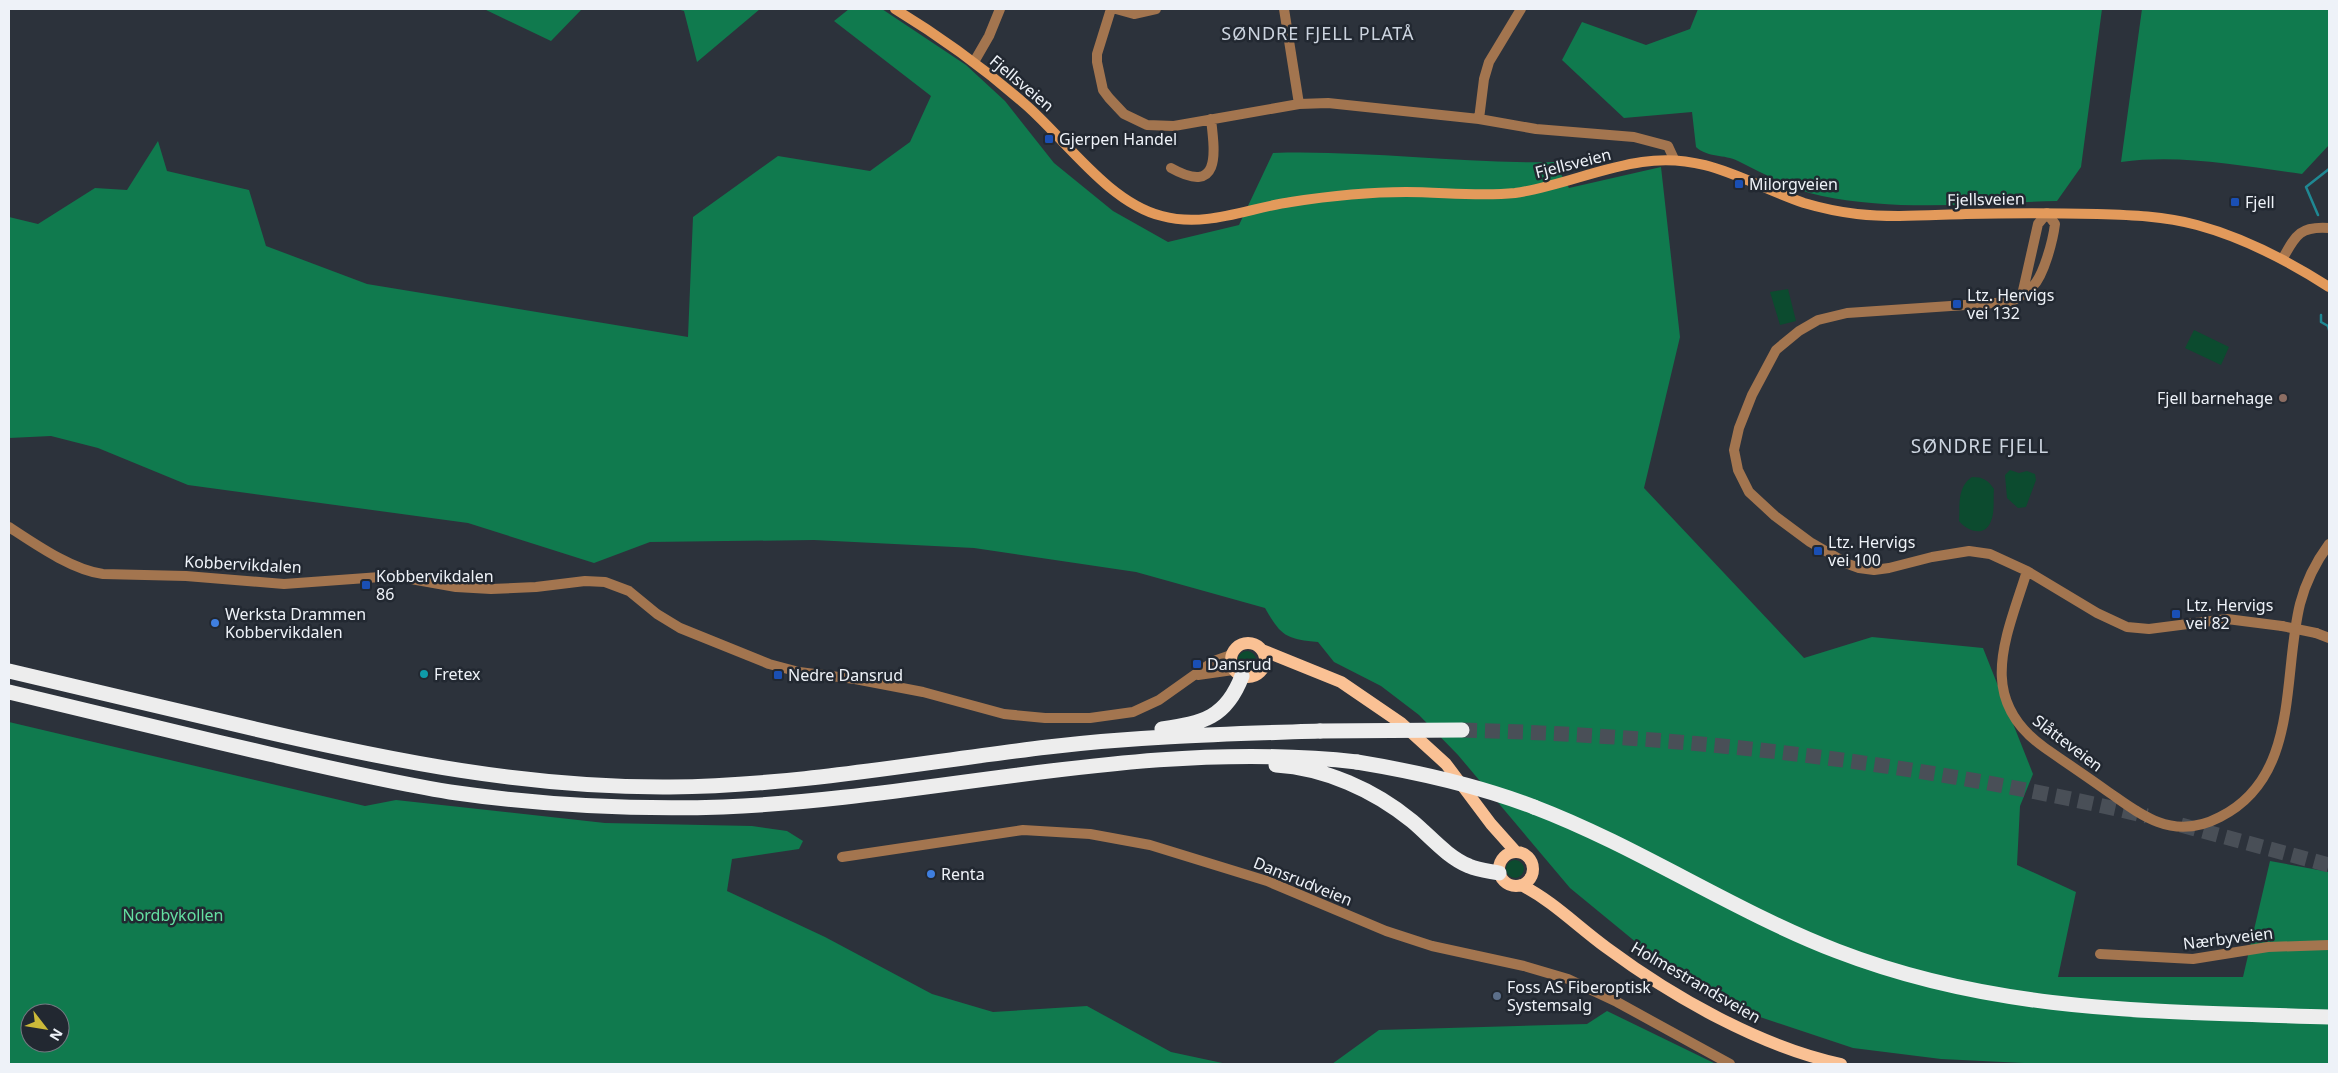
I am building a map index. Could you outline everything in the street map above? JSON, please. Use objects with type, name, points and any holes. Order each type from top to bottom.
[{"type":"highway","points":[[9,671],[376,757],[454,771],[568,784],[668,787],[801,781],[1049,747],[1174,737],[1320,731],[1462,730]]},
{"type":"highway","points":[[1049,747],[1112,733],[1162,729],[1202,720],[1220,711],[1228,704],[1238,673]]},
{"type":"highway","points":[[9,692],[370,777],[449,792],[566,805],[671,808],[803,802],[1057,768],[1172,758],[1272,756],[1356,762],[1435,776],[1506,796],[1612,842],[1797,934],[1874,965],[1950,987],[2007,998],[2078,1006],[2329,1017]]},
{"type":"highway","points":[[1172,758],[1301,768],[1347,782],[1390,804],[1463,863],[1475,868],[1499,873]]},
{"type":"main road","name":"Fjellsveien","points":[[895,9],[974,62],[1046,123],[1104,184],[1144,210],[1174,219],[1202,220],[1289,202],[1352,195],[1407,192],[1460,194],[1517,192],[1640,162],[1674,159],[1721,168],[1807,204],[1858,214],[2047,213],[2145,216],[2179,221],[2232,236],[2282,258],[2329,287]]},
{"type":"main road","points":[[1292,662],[1263,668],[1254,676],[1238,673],[1231,655],[1236,647],[1245,643],[1255,644],[1262,650],[1292,662],[1341,682],[1371,700],[1401,723],[1446,764],[1491,824],[1516,852],[1524,854],[1530,860],[1533,868],[1531,876],[1521,885],[1507,884],[1499,873],[1499,864],[1503,857],[1516,852]]},
{"type":"main road","points":[[1262,650],[1265,659],[1263,668]]},
{"type":"main road","points":[[1491,824],[1503,857]]},
{"type":"main road","name":"Holmestrandsveien","points":[[1531,876],[1548,901]]},
{"type":"main road","name":"Holmestrandsveien","points":[[1521,885],[1548,901],[1608,949],[1722,1019],[1775,1044],[1841,1064]]},
{"type":"street","points":[[974,62],[1000,9]]},
{"type":"street","points":[[1111,9],[1098,45],[1097,62],[1103,90],[1130,118],[1147,125],[1169,127],[1299,104],[1328,103],[1480,119],[1536,129],[1648,140],[1668,146],[1674,159]]},
{"type":"street","points":[[1116,9],[1134,14],[1156,9]]},
{"type":"street","points":[[1284,9],[1299,104]]},
{"type":"street","points":[[1480,119],[1484,79],[1489,62],[1521,9]]},
{"type":"street","points":[[1171,168],[1190,177],[1204,175],[1211,171],[1214,165],[1214,143],[1211,119]]},
{"type":"street","points":[[2022,295],[2038,224],[2047,213],[2055,224],[2054,235],[2034,285],[2022,295],[2010,302],[1900,311],[1847,313],[1818,320],[1798,331],[1776,350],[1743,416],[1734,450],[1738,470],[1744,485],[1755,498],[1795,531],[1848,564],[1874,570],[1969,551],[1990,554],[2027,572],[2097,613],[2127,627],[2149,629],[2227,619],[2282,626],[2316,633],[2329,638]]},
{"type":"street","points":[[2282,258],[2298,234],[2311,226],[2329,228]]},
{"type":"street","name":"Kobbervikdalen","points":[[9,527],[76,565],[94,573],[103,574],[186,576],[284,584],[394,576],[456,587],[492,588],[536,587],[585,581],[605,582],[629,591],[657,614],[680,628],[769,664],[799,672],[910,689],[1004,714],[1023,716],[1069,719],[1107,717],[1133,712],[1159,700],[1197,675],[1214,661],[1231,655]]},
{"type":"street","name":"Slåtteveien","points":[[2027,572],[2001,657],[2000,678],[2006,701],[2014,720],[2035,741],[2133,809],[2158,822],[2169,825],[2192,826],[2212,821],[2243,802],[2258,788],[2271,764],[2278,742],[2287,697],[2300,606],[2307,581],[2317,561],[2329,544]]},
{"type":"street","name":"Kobbervikdalen","points":[[1197,675],[1238,673]]},
{"type":"street","name":"Dansrudveien","points":[[842,858],[1023,830],[1090,834],[1150,845],[1267,881],[1386,931],[1432,946],[1524,966],[1568,979],[1617,1002],[1730,1064]]},
{"type":"street","name":"Nærbyveien","points":[[2100,954],[2193,959],[2268,947],[2329,945]]},
{"type":"green space","points":[[484,9],[582,9],[551,41]]},
{"type":"green space","points":[[677,9],[760,9],[697,62],[684,11]]},
{"type":"green space","points":[[849,9],[882,9],[966,65],[1005,101],[1054,163],[1113,211],[1168,242],[1239,225],[1273,153],[1343,153],[1484,161],[1554,162],[1569,188],[1661,167],[1680,337],[1644,488],[1804,658],[1872,637],[1983,648],[2033,774],[2020,806],[2017,865],[2076,892],[2058,977],[2243,977],[2270,861],[2329,872],[2329,1064],[2043,1064],[1941,1059],[1853,1048],[1757,1016],[1654,957],[1570,888],[1458,755],[1419,715],[1381,686],[1334,662],[1318,642],[1298,639],[1285,634],[1276,625],[1265,608],[1136,572],[974,548],[814,540],[650,542],[594,563],[468,523],[188,485],[98,448],[51,436],[9,438],[9,217],[38,224],[95,188],[127,190],[158,141],[167,171],[249,190],[266,246],[367,284],[688,337],[693,217],[778,156],[870,171],[910,142],[931,96],[834,21]]},
{"type":"green space","points":[[1698,9],[2102,9],[2081,167],[2057,201],[1969,205],[1910,205],[1880,204],[1822,196],[1789,186],[1733,159],[1706,153],[1696,147],[1692,112],[1624,118],[1562,60],[1582,22],[1646,45],[1690,29]]},
{"type":"green space","points":[[2142,9],[2329,9],[2329,145],[2302,174],[2189,160],[2166,159],[2121,162]]},
{"type":"green space","points":[[1788,289],[1796,321],[1780,325],[1770,292]]},
{"type":"green space","points":[[2194,330],[2229,347],[2221,365],[2185,348]]},
{"type":"green space","points":[[2010,470],[2019,473],[2027,471],[2035,474],[2036,480],[2026,507],[2018,508],[2007,498],[2005,475]]},
{"type":"green space","points":[[1972,477],[1985,480],[1994,489],[1992,517],[1985,530],[1980,531],[1971,530],[1959,521],[1962,491],[1967,481]]},
{"type":"green space","points":[[1247,651],[1253,654],[1256,660],[1253,666],[1247,669],[1241,666],[1238,660],[1241,654]]},
{"type":"green space","name":"Nordbykollen","points":[[9,722],[365,806],[396,800],[605,823],[752,826],[787,831],[803,841],[799,849],[732,859],[727,891],[825,937],[932,994],[993,1012],[1087,1006],[1171,1052],[1227,1064],[9,1064]]},
{"type":"green space","points":[[1515,860],[1521,863],[1524,869],[1521,875],[1515,878],[1509,875],[1506,869],[1509,863]]},
{"type":"green space","points":[[1607,1011],[1716,1064],[1332,1064],[1379,1030],[1587,1024]]},
{"type":"waterway","points":[[2318,215],[2306,187],[2329,169]]},
{"type":"waterway","points":[[2321,315],[2321,322],[2328,326],[2329,330]]},
{"type":"tunnel","points":[[1462,730],[1634,739],[1806,755],[1977,781],[2147,816]]},
{"type":"tunnel","points":[[2181,825],[2329,865]]},
{"type":"place","name":"Gjerpen Handel","points":[[1049,139]]},
{"type":"place","name":"Milorgveien","points":[[1739,184]]},
{"type":"place","name":"Fjell","points":[[2235,202]]},
{"type":"place","name":"Ltz. Hervigs vei 132","points":[[1957,304]]},
{"type":"place","name":"Fjell barnehage","points":[[2283,398]]},
{"type":"place","name":"Ltz. Hervigs vei 100","points":[[1818,551]]},
{"type":"place","name":"Kobbervikdalen 86","points":[[366,585]]},
{"type":"place","name":"Ltz. Hervigs vei 82","points":[[2176,614]]},
{"type":"place","name":"Werksta Drammen Kobbervikdalen","points":[[215,623]]},
{"type":"place","name":"Dansrud","points":[[1197,664]]},
{"type":"place","name":"Fretex","points":[[424,674]]},
{"type":"place","name":"Nedre Dansrud","points":[[778,675]]},
{"type":"place","name":"Renta","points":[[931,874]]},
{"type":"place","name":"Foss AS Fiberoptisk Systemsalg","points":[[1497,996]]},
{"type":"district","name":"SØNDRE FJELL PLATÅ","points":[[1318,33]]},
{"type":"district","name":"SØNDRE FJELL","points":[[1980,446]]}]
